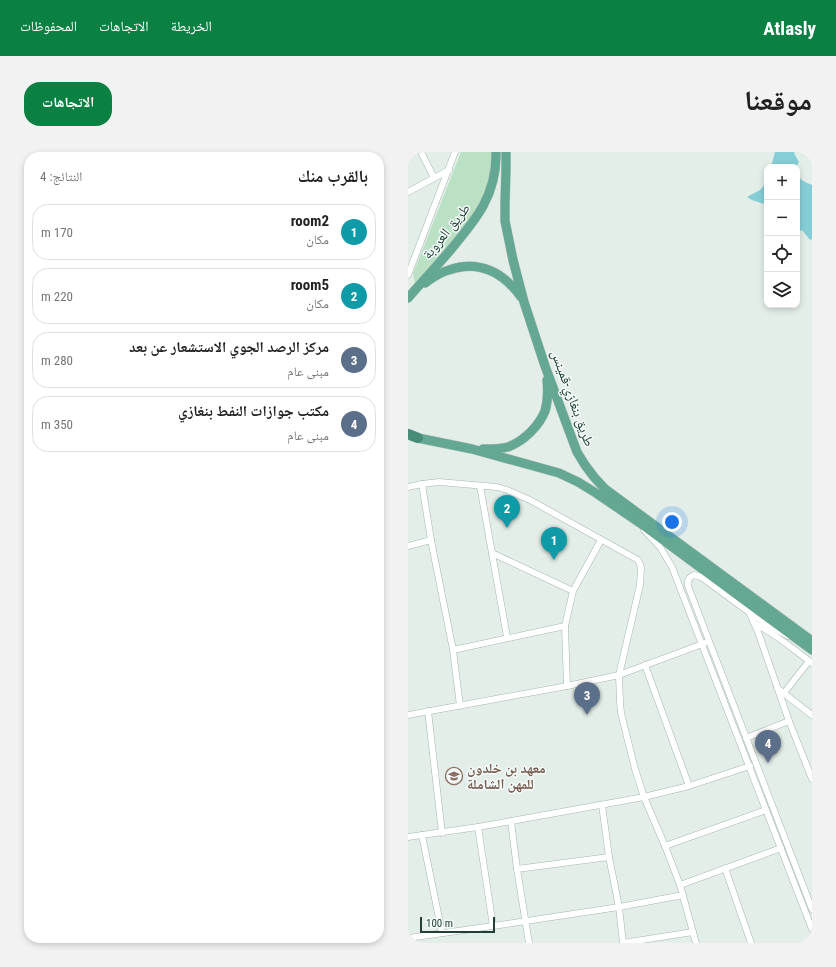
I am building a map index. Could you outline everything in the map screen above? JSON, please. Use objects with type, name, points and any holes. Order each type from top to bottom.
[{"type":"main road","name":"طريق العروبة","points":[[408,298],[465,233],[477,217],[489,195],[496,152]]},
{"type":"main road","name":"طريق بنغازي-قمينس","points":[[506,152],[506,221],[513,260],[524,302],[545,366],[577,452],[594,477],[605,489],[807,642]]},
{"type":"main road","points":[[416,288],[448,270],[465,266],[473,266],[483,268],[497,274],[514,289],[524,302]]},
{"type":"main road","points":[[472,449],[492,449],[508,446],[524,438],[537,424],[545,410],[548,393],[545,366]]},
{"type":"main road","points":[[411,436],[472,449],[536,466],[559,473],[578,482],[640,523],[807,642],[812,650]]},
{"type":"street","points":[[421,152],[434,178]]},
{"type":"street","points":[[408,275],[455,152]]},
{"type":"street","points":[[408,192],[448,170]]},
{"type":"street","points":[[408,487],[439,482],[497,487],[530,500],[638,560],[641,568],[638,593],[619,675],[621,713],[635,769],[644,797],[680,884],[696,943]]},
{"type":"street","points":[[422,484],[431,540],[453,650],[460,706]]},
{"type":"street","points":[[480,486],[507,638]]},
{"type":"street","points":[[640,523],[672,567],[812,929]]},
{"type":"street","points":[[408,546],[431,540]]},
{"type":"street","points":[[567,686],[565,626],[573,591],[601,540]]},
{"type":"street","points":[[492,553],[573,591]]},
{"type":"street","points":[[807,642],[781,633],[749,613],[701,577],[696,575],[689,579],[688,584],[709,641],[812,908]]},
{"type":"street","points":[[749,613],[755,624],[789,721],[809,765],[812,779]]},
{"type":"street","points":[[755,624],[792,648],[810,662],[784,693]]},
{"type":"street","points":[[453,650],[565,626]]},
{"type":"street","points":[[408,715],[619,675],[709,641]]},
{"type":"street","points":[[645,665],[689,786]]},
{"type":"street","points":[[777,688],[812,716]]},
{"type":"street","points":[[428,711],[442,833]]},
{"type":"street","points":[[746,738],[789,721]]},
{"type":"street","points":[[408,837],[478,827],[644,797],[689,786],[750,766]]},
{"type":"street","points":[[602,805],[609,858],[619,907],[623,943],[693,932]]},
{"type":"street","points":[[665,846],[766,810]]},
{"type":"street","points":[[511,821],[516,869],[529,943]]},
{"type":"street","points":[[478,827],[493,926]]},
{"type":"street","points":[[422,835],[442,933]]},
{"type":"street","points":[[680,884],[781,848]]},
{"type":"street","points":[[516,869],[609,858]]},
{"type":"street","points":[[786,862],[791,862],[793,860]]},
{"type":"street","points":[[724,868],[751,943]]},
{"type":"street","points":[[791,875],[798,873]]},
{"type":"street","points":[[408,938],[619,907],[683,895]]},
{"type":"green space","points":[[461,152],[491,152],[492,166],[490,179],[477,208],[468,221],[415,283],[413,274]]},
{"type":"water","points":[[775,152],[795,152],[794,153],[799,162],[798,164],[772,164]]},
{"type":"water","points":[[800,178],[812,185],[812,239],[810,240],[802,230],[800,231]]},
{"type":"water","points":[[764,185],[764,204],[747,197],[760,190]]},
{"type":"place","name":"room5","points":[[507,528]]},
{"type":"place","name":"room2","points":[[554,560]]},
{"type":"place","name":"مركز الرصد الجوي الاستشعار عن بعد","points":[[587,715]]},
{"type":"place","name":"مكتب جوازات النفط بنغازي","points":[[768,763]]},
{"type":"place","name":"معهد بن خلدون للمهن الشاملة","points":[[454,776]]}]
